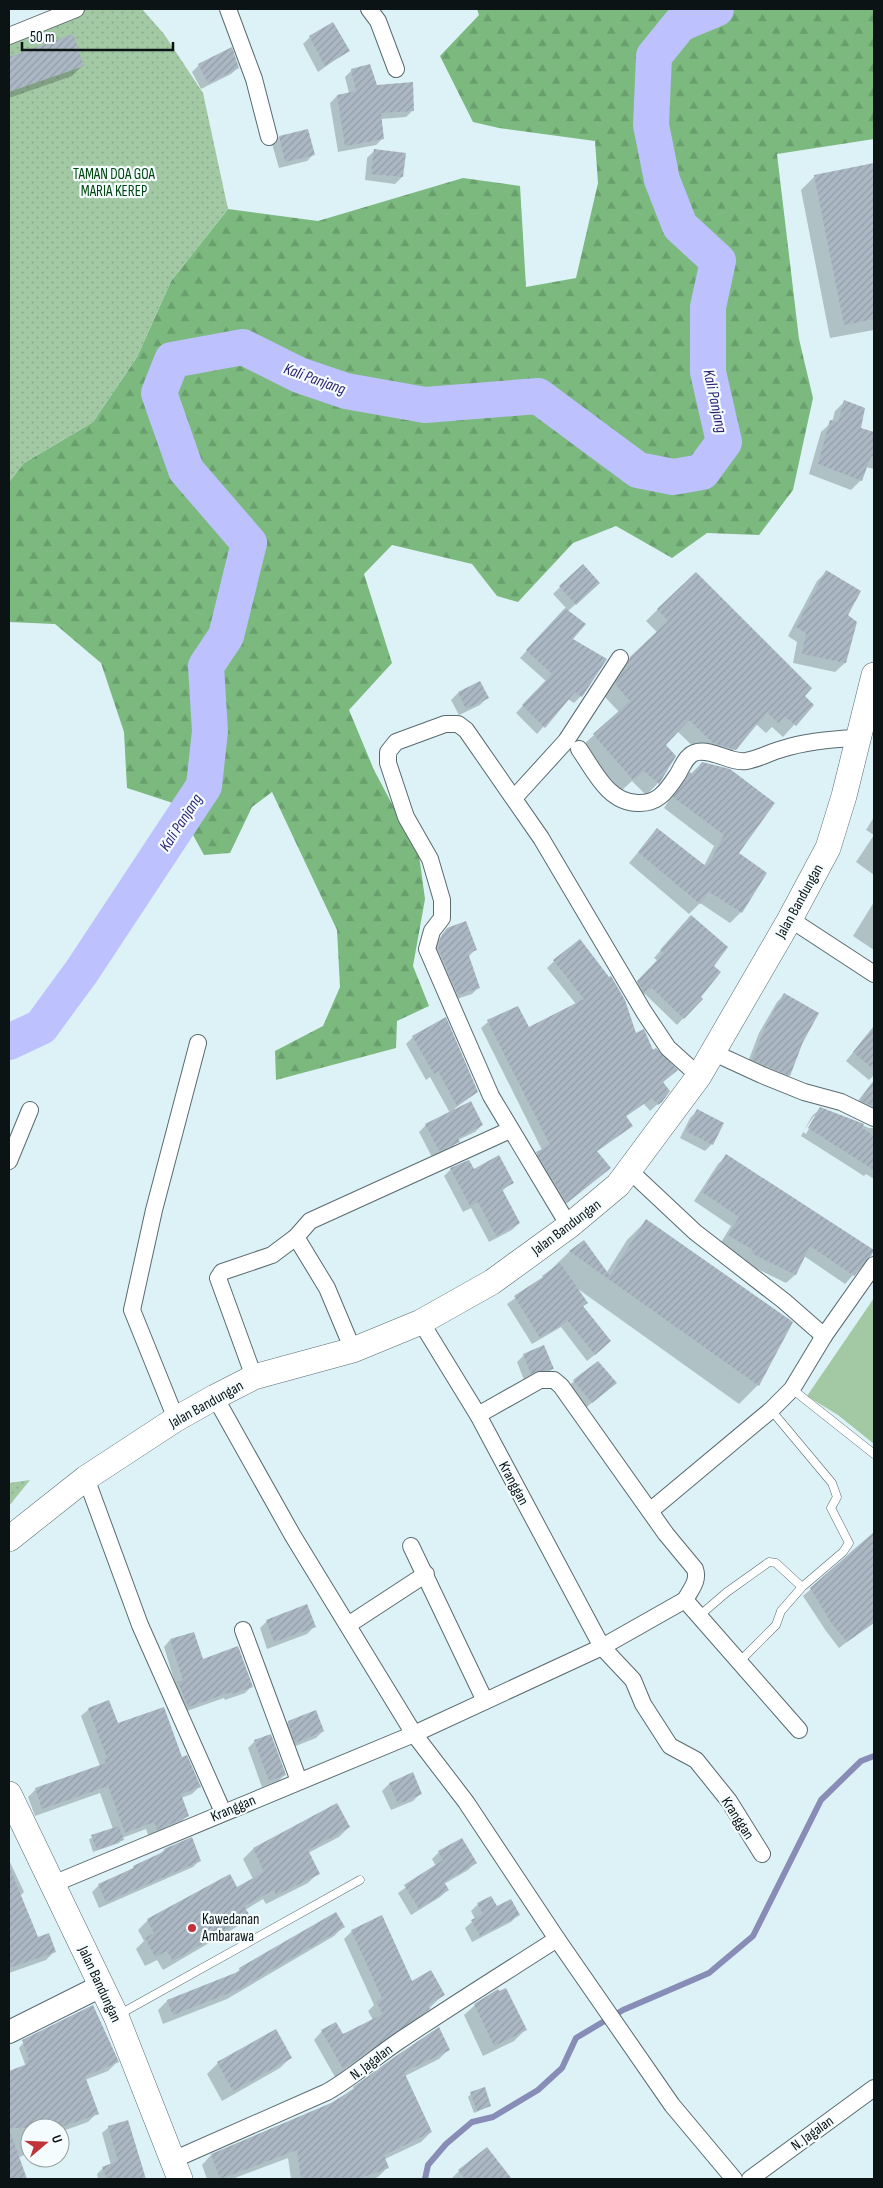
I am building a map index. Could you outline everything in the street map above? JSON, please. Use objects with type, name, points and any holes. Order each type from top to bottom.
[{"type":"main road","name":"Jalan Bandungan","points":[[10,1531],[176,1419],[215,1397],[254,1377],[353,1350],[421,1322],[492,1282],[569,1226],[618,1185],[698,1076],[790,919],[828,848],[844,796],[874,675]]},
{"type":"main road","name":"Jalan Bandungan","points":[[9,1794],[116,2016],[176,2170]]},
{"type":"main road","points":[[9,2032],[101,1986]]},
{"type":"street","points":[[9,36],[58,12],[76,9]]},
{"type":"street","points":[[228,9],[254,79],[269,137]]},
{"type":"street","points":[[369,9],[378,22],[396,69]]},
{"type":"street","points":[[515,798],[566,741],[620,658]]},
{"type":"street","points":[[569,1226],[491,1096],[428,949],[432,931],[442,918],[442,900],[430,859],[406,816],[388,762],[388,752],[396,742],[445,724],[458,724],[466,730],[542,838],[644,1012],[668,1048],[698,1076]]},
{"type":"street","points":[[579,749],[618,800],[647,804],[657,800],[667,791],[688,756],[696,752],[745,761],[801,743],[820,739],[858,738]]},
{"type":"street","points":[[790,919],[874,974]]},
{"type":"street","points":[[176,1419],[132,1310],[154,1210],[198,1043]]},
{"type":"street","points":[[712,1052],[762,1076],[804,1092],[841,1102],[874,1118]]},
{"type":"street","points":[[9,1161],[30,1110]]},
{"type":"street","points":[[254,1377],[218,1278],[222,1272],[272,1255],[296,1237],[310,1221],[510,1130]]},
{"type":"street","points":[[630,1171],[695,1232],[784,1301],[824,1336]]},
{"type":"street","points":[[296,1237],[327,1288],[353,1350]]},
{"type":"street","points":[[650,1511],[771,1410],[792,1390],[824,1336],[874,1265]]},
{"type":"street","name":"Kranggan","points":[[421,1322],[478,1415],[602,1647],[633,1680],[644,1704],[670,1746],[696,1760],[729,1801],[762,1854]]},
{"type":"street","points":[[478,1415],[540,1380],[554,1380],[561,1386],[650,1511],[695,1568],[697,1576],[695,1583],[685,1600],[799,1730]]},
{"type":"street","points":[[215,1397],[308,1562],[414,1734],[466,1802],[557,1939],[672,2105],[734,2179]]},
{"type":"street","points":[[86,1478],[140,1626],[223,1812]]},
{"type":"street","points":[[412,1546],[485,1701]]},
{"type":"street","points":[[348,1625],[426,1574]]},
{"type":"street","name":"Kranggan","points":[[53,1884],[414,1734],[602,1647],[685,1600]]},
{"type":"street","points":[[243,1630],[299,1781]]},
{"type":"street","name":"N. Jagalan","points":[[176,2170],[351,2078],[412,2032],[557,1939]]},
{"type":"street","name":"N. Jagalan","points":[[750,2179],[874,2088]]},
{"type":"lane","points":[[792,1390],[874,1454]]},
{"type":"lane","points":[[739,1662],[776,1625],[781,1611],[802,1587],[842,1552],[849,1543],[831,1508],[837,1497],[832,1483],[771,1410]]},
{"type":"lane","points":[[699,1616],[727,1592],[769,1562],[776,1563],[802,1587]]},
{"type":"lane","points":[[116,2016],[360,1880]]},
{"type":"green space","name":"TAMAN DOA GOA MARIA KEREP","points":[[63,9],[142,9],[164,34],[203,93],[228,209],[171,281],[137,357],[93,422],[24,463],[9,482],[9,29]]},
{"type":"green space","points":[[477,9],[874,9],[874,139],[777,154],[799,339],[813,398],[793,490],[759,535],[707,533],[672,558],[616,526],[573,543],[518,602],[497,596],[472,564],[392,545],[364,574],[392,663],[349,710],[374,770],[419,855],[425,899],[413,966],[429,1006],[397,1021],[396,1048],[276,1080],[275,1051],[323,1026],[340,987],[337,930],[272,792],[252,807],[230,853],[204,855],[176,804],[127,788],[124,732],[101,663],[55,624],[9,622],[9,482],[24,463],[93,422],[137,357],[171,281],[228,209],[318,221],[463,178],[520,186],[526,287],[576,278],[598,183],[595,141],[499,128],[473,122],[440,56],[479,15]]},
{"type":"green space","points":[[874,1298],[874,1444],[838,1415],[807,1396]]},
{"type":"green space","points":[[30,1480],[9,1506],[9,1483]]},
{"type":"building","points":[[333,22],[350,51],[325,66],[309,36]]},
{"type":"building","points":[[73,34],[84,66],[9,92],[9,57]]},
{"type":"building","points":[[232,47],[239,68],[208,83],[198,64]]},
{"type":"building","points":[[370,64],[377,85],[413,82],[414,111],[381,113],[384,139],[345,146],[337,95],[356,91],[351,69]]},
{"type":"building","points":[[308,129],[315,155],[285,162],[279,136]]},
{"type":"building","points":[[374,149],[406,153],[403,177],[371,174]]},
{"type":"building","points":[[874,163],[874,319],[844,325],[814,175]]},
{"type":"building","points":[[844,400],[865,408],[861,428],[874,432],[874,457],[871,456],[862,481],[818,464],[830,420],[838,422]]},
{"type":"building","points":[[583,564],[600,583],[576,605],[559,586]]},
{"type":"building","points":[[826,570],[861,591],[848,615],[857,622],[846,663],[802,654],[806,633],[796,627]]},
{"type":"building","points":[[696,572],[812,688],[805,696],[814,705],[796,726],[785,716],[778,723],[767,712],[736,750],[713,743],[689,720],[666,745],[676,756],[659,784],[644,771],[633,780],[593,734],[630,701],[615,684],[630,657],[668,621],[657,609]]},
{"type":"building","points":[[565,608],[586,624],[573,639],[607,659],[582,697],[575,692],[545,728],[522,705],[552,674],[526,650]]},
{"type":"building","points":[[480,681],[489,698],[466,709],[458,692]]},
{"type":"building","points":[[702,762],[730,769],[775,803],[739,853],[767,873],[742,913],[709,892],[700,904],[638,852],[657,828],[707,867],[724,835],[673,797],[690,772],[692,775]]},
{"type":"building","points":[[691,915],[728,947],[714,966],[721,972],[701,997],[703,999],[684,1019],[652,988],[644,992],[637,981],[664,953],[660,950]]},
{"type":"building","points":[[466,921],[477,950],[468,953],[480,988],[458,995],[438,948],[441,936],[447,928]]},
{"type":"building","points":[[580,939],[609,977],[611,976],[625,1000],[636,1033],[644,1029],[653,1050],[656,1048],[678,1070],[663,1082],[670,1091],[662,1102],[658,1105],[652,1098],[626,1116],[633,1126],[597,1151],[611,1168],[567,1203],[536,1152],[550,1145],[487,1020],[518,1006],[529,1027],[584,999],[553,960]]},
{"type":"building","points":[[784,993],[819,1013],[803,1042],[790,1076],[752,1060],[766,1025]]},
{"type":"building","points":[[446,1017],[478,1092],[457,1106],[438,1071],[434,1074],[412,1036]]},
{"type":"building","points":[[874,1026],[874,1070],[853,1052]]},
{"type":"building","points":[[874,1080],[874,1107],[859,1100]]},
{"type":"building","points":[[471,1101],[483,1125],[458,1138],[460,1142],[439,1151],[425,1124]]},
{"type":"building","points":[[820,1107],[864,1124],[862,1128],[874,1136],[874,1170],[808,1128]]},
{"type":"building","points":[[697,1109],[724,1123],[713,1145],[686,1131]]},
{"type":"building","points":[[726,1154],[874,1250],[871,1256],[854,1276],[810,1246],[796,1275],[751,1253],[753,1250],[728,1235],[739,1217],[702,1192]]},
{"type":"building","points":[[499,1155],[514,1183],[502,1189],[520,1223],[496,1236],[478,1202],[470,1206],[450,1168],[469,1160],[474,1169]]},
{"type":"building","points":[[646,1219],[793,1322],[759,1386],[569,1251],[584,1240],[610,1276]]},
{"type":"building","points":[[560,1263],[588,1303],[583,1306],[611,1341],[595,1355],[568,1321],[540,1338],[514,1296]]},
{"type":"building","points":[[544,1345],[554,1369],[531,1374],[523,1354]]},
{"type":"building","points":[[598,1361],[617,1383],[592,1403],[573,1380]]},
{"type":"building","points":[[874,1532],[874,1623],[847,1642],[832,1624],[810,1588]]},
{"type":"building","points":[[307,1604],[316,1627],[274,1642],[266,1620]]},
{"type":"building","points":[[194,1632],[203,1659],[238,1646],[253,1687],[232,1694],[231,1692],[188,1707],[178,1682],[183,1680],[170,1639]]},
{"type":"building","points":[[109,1700],[118,1723],[164,1707],[182,1757],[187,1755],[201,1787],[181,1794],[189,1816],[157,1830],[154,1822],[125,1833],[108,1786],[42,1809],[35,1788],[106,1763],[104,1759],[107,1758],[88,1708]]},
{"type":"building","points":[[316,1710],[324,1731],[295,1743],[288,1721]]},
{"type":"building","points":[[271,1734],[286,1775],[269,1781],[254,1740]]},
{"type":"building","points":[[413,1772],[422,1794],[398,1804],[389,1783]]},
{"type":"building","points":[[337,1803],[350,1827],[308,1850],[320,1874],[276,1895],[274,1890],[244,1906],[250,1916],[173,1961],[167,1951],[155,1957],[145,1938],[154,1933],[147,1919],[230,1874],[237,1887],[264,1872],[253,1848]]},
{"type":"building","points":[[119,1826],[124,1840],[97,1850],[91,1835]]},
{"type":"building","points":[[192,1837],[201,1861],[106,1902],[98,1884],[134,1868],[133,1866],[165,1851],[164,1849]]},
{"type":"building","points":[[462,1838],[477,1863],[444,1882],[449,1890],[419,1909],[404,1885],[443,1860],[438,1851]]},
{"type":"building","points":[[9,1866],[38,1937],[49,1933],[56,1952],[9,1968]]},
{"type":"building","points":[[491,1896],[497,1906],[511,1899],[520,1915],[480,1936],[471,1920],[483,1914],[477,1903]]},
{"type":"building","points":[[336,1912],[345,1927],[237,1990],[173,2015],[167,2000],[240,1971],[239,1968]]},
{"type":"building","points":[[382,1915],[412,1981],[431,1970],[445,1995],[428,2005],[430,2009],[343,2069],[321,2030],[336,2022],[343,2034],[383,2014],[376,2002],[382,1998],[351,1930]]},
{"type":"building","points":[[506,1988],[527,2030],[494,2046],[474,2004],[498,1989],[499,1991]]},
{"type":"building","points":[[93,2005],[119,2062],[85,2076],[99,2114],[70,2124],[70,2118],[20,2118],[20,2128],[9,2128],[9,2071],[27,2064],[26,2061],[29,2059],[22,2040]]},
{"type":"building","points":[[439,2027],[450,2050],[404,2072],[432,2132],[384,2155],[389,2168],[358,2179],[301,2179],[297,2150],[220,2179],[211,2154],[331,2103],[354,2089],[353,2087]]},
{"type":"building","points":[[276,2029],[292,2058],[233,2091],[217,2062]]},
{"type":"building","points":[[485,2087],[491,2106],[477,2111],[470,2092]]},
{"type":"building","points":[[128,2120],[146,2179],[107,2179],[102,2167],[118,2161],[108,2126]]},
{"type":"building","points":[[9,2134],[11,2134],[20,2159],[20,2168],[23,2168],[27,2179],[9,2179]]},
{"type":"building","points":[[487,2147],[512,2179],[465,2179],[458,2170]]},
{"type":"waterway","name":"Kali Panjang","points":[[9,1042],[41,1027],[82,971],[204,786],[210,731],[206,666],[226,636],[249,543],[186,470],[159,393],[172,360],[243,347],[299,375],[346,391],[425,405],[538,396],[638,470],[673,477],[702,472],[724,442],[708,372],[708,307],[718,261],[680,226],[662,180],[651,125],[654,56],[680,24],[716,9]]},
{"type":"waterway","points":[[425,2179],[428,2165],[446,2144],[472,2122],[493,2117],[538,2090],[562,2068],[576,2038],[623,2010],[709,1973],[753,1936],[821,1800],[861,1761],[874,1756]]},
{"type":"place","name":"Kawedanan Ambarawa","points":[[192,1928]]}]
